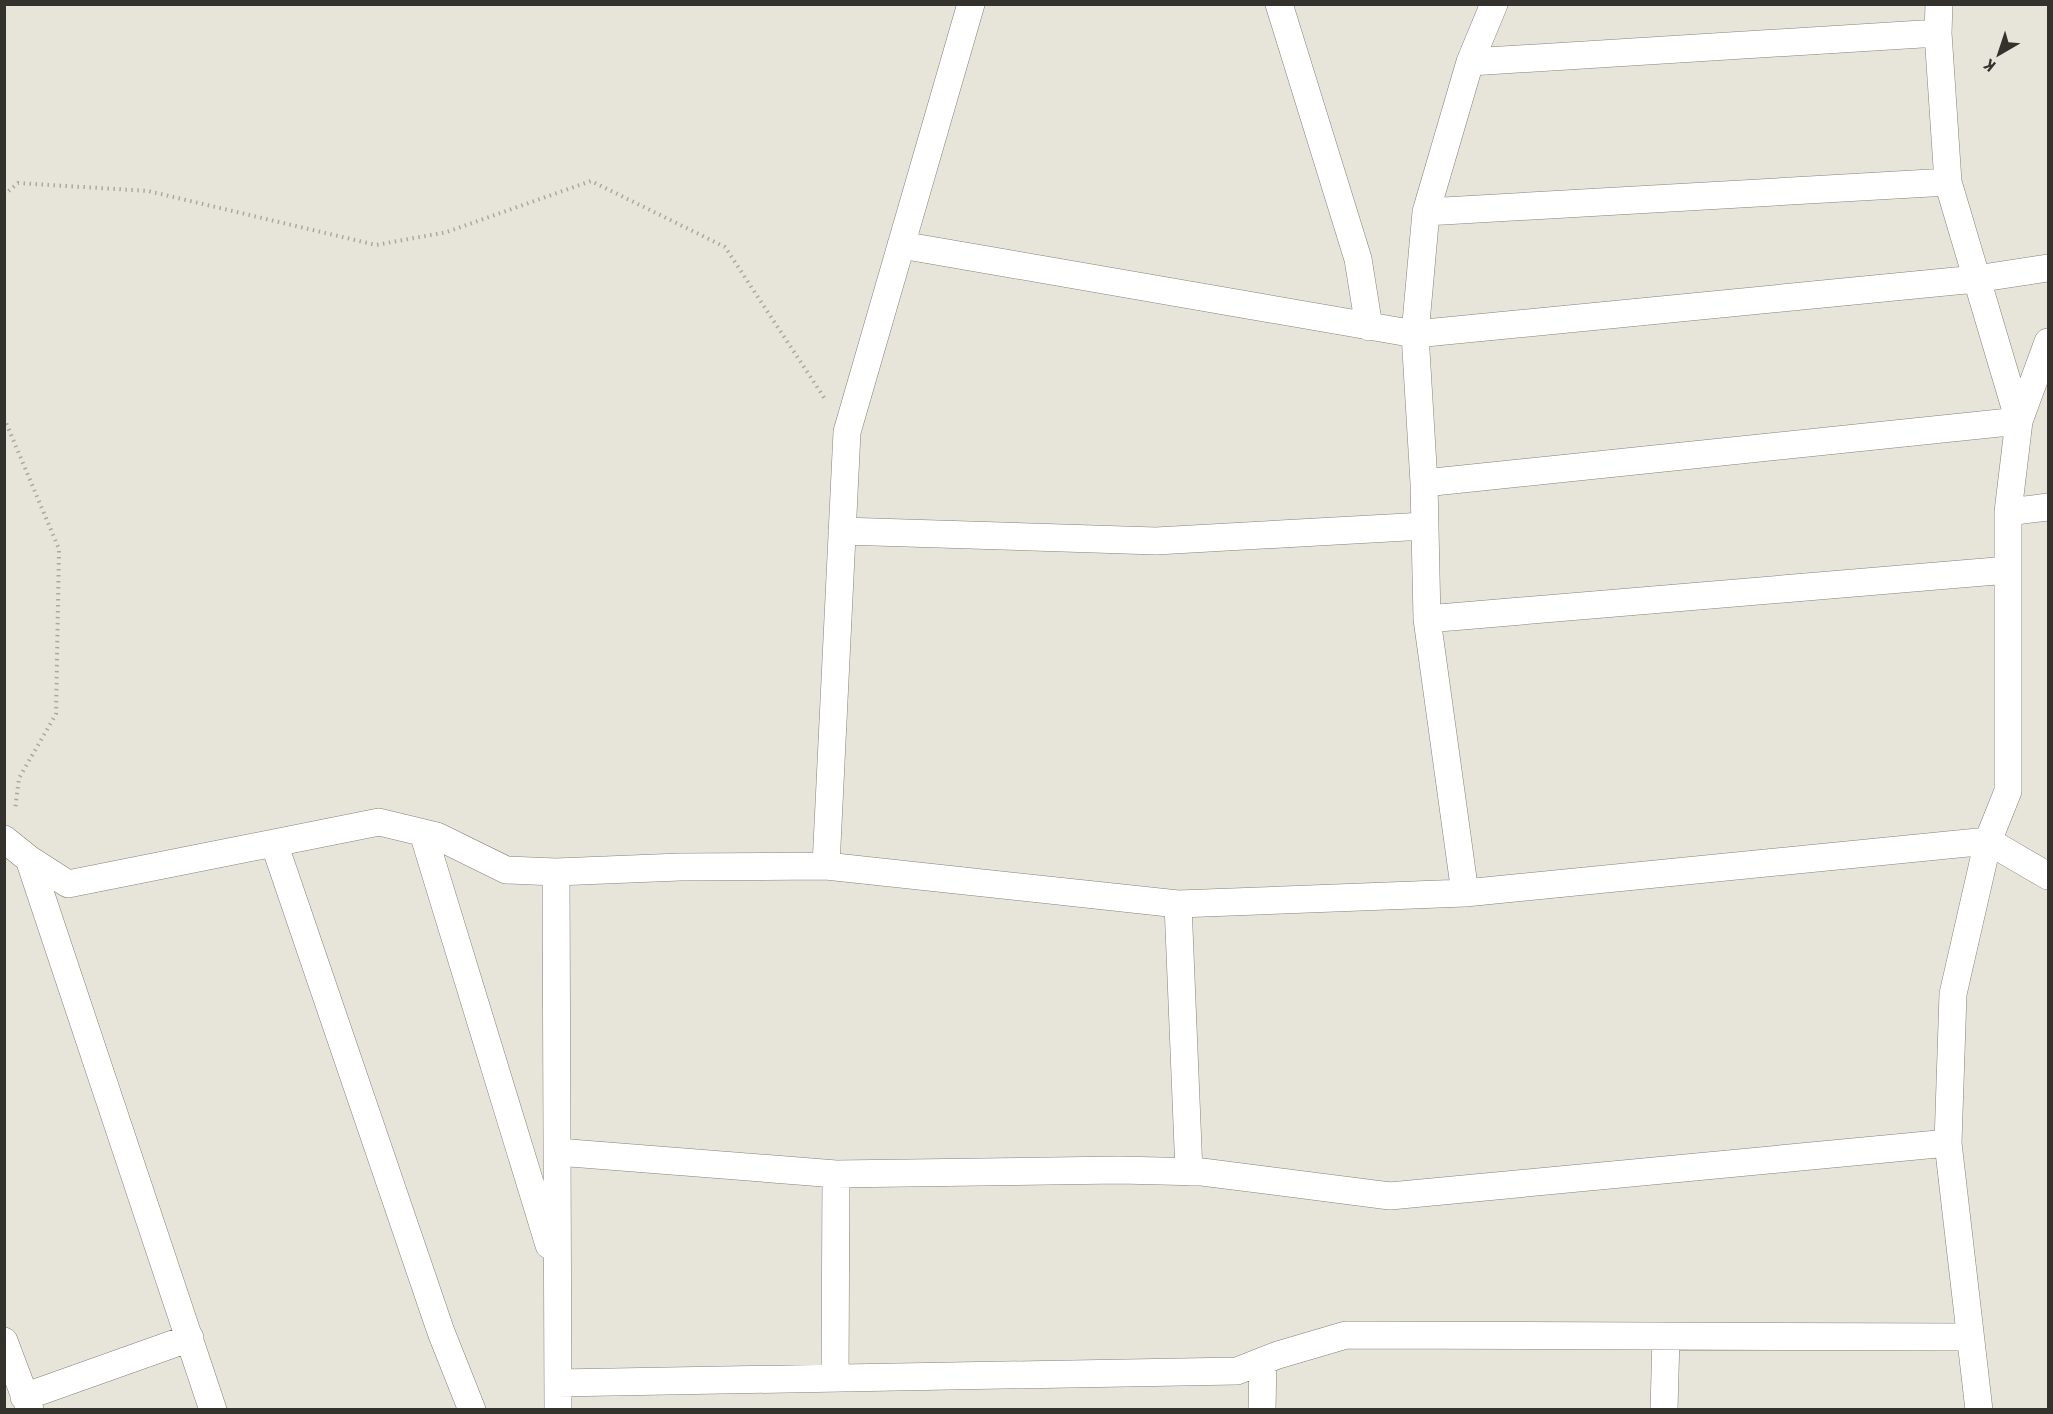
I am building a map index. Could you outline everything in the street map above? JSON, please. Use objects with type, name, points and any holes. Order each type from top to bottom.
[{"type":"street","points":[[826,866],[847,432],[971,4]]},
{"type":"street","points":[[1279,4],[1358,259],[1369,327]]},
{"type":"street","points":[[1465,893],[1427,619],[1424,483],[1415,334],[1426,212],[1470,62],[1494,4]]},
{"type":"street","points":[[1939,4],[1938,33],[1948,182],[2019,422]]},
{"type":"street","points":[[1470,62],[1938,33]]},
{"type":"street","points":[[1426,212],[1948,182]]},
{"type":"street","points":[[901,245],[1415,334],[1977,279],[2049,268]]},
{"type":"street","points":[[1979,1410],[1968,1338],[1948,1143],[1953,994],[1988,841],[2008,791],[2008,512],[2019,422],[2049,342]]},
{"type":"street","points":[[1424,483],[2019,422]]},
{"type":"street","points":[[2008,512],[2049,507]]},
{"type":"street","points":[[842,531],[1156,541],[1425,526]]},
{"type":"street","points":[[1427,619],[2008,570]]},
{"type":"street","points":[[15,847],[68,884],[379,822],[437,836],[506,870],[556,872],[680,867],[826,866],[1178,904],[1465,893],[1988,841],[2049,876]]},
{"type":"street","points":[[423,833],[557,1270]]},
{"type":"street","points":[[274,843],[441,1332],[472,1410]]},
{"type":"street","points":[[15,847],[190,1338],[213,1410]]},
{"type":"street","points":[[556,872],[558,1410]]},
{"type":"street","points":[[1178,904],[1190,1172]]},
{"type":"street","points":[[557,1152],[836,1173],[1119,1170],[1190,1172],[1390,1196],[1948,1143]]},
{"type":"street","points":[[835,1378],[836,1173]]},
{"type":"street","points":[[558,1383],[1237,1371],[1347,1335],[1968,1338]]},
{"type":"street","points":[[1665,1337],[1665,1410]]},
{"type":"street","points":[[4,1341],[27,1403],[190,1338]]},
{"type":"street","points":[[1262,1410],[1263,1361]]},
{"type":"path","points":[[4,195],[18,183],[148,191],[376,245],[447,232],[591,181],[725,247],[847,432]]},
{"type":"path","points":[[4,418],[59,549],[56,714],[19,778],[15,847]]}]
